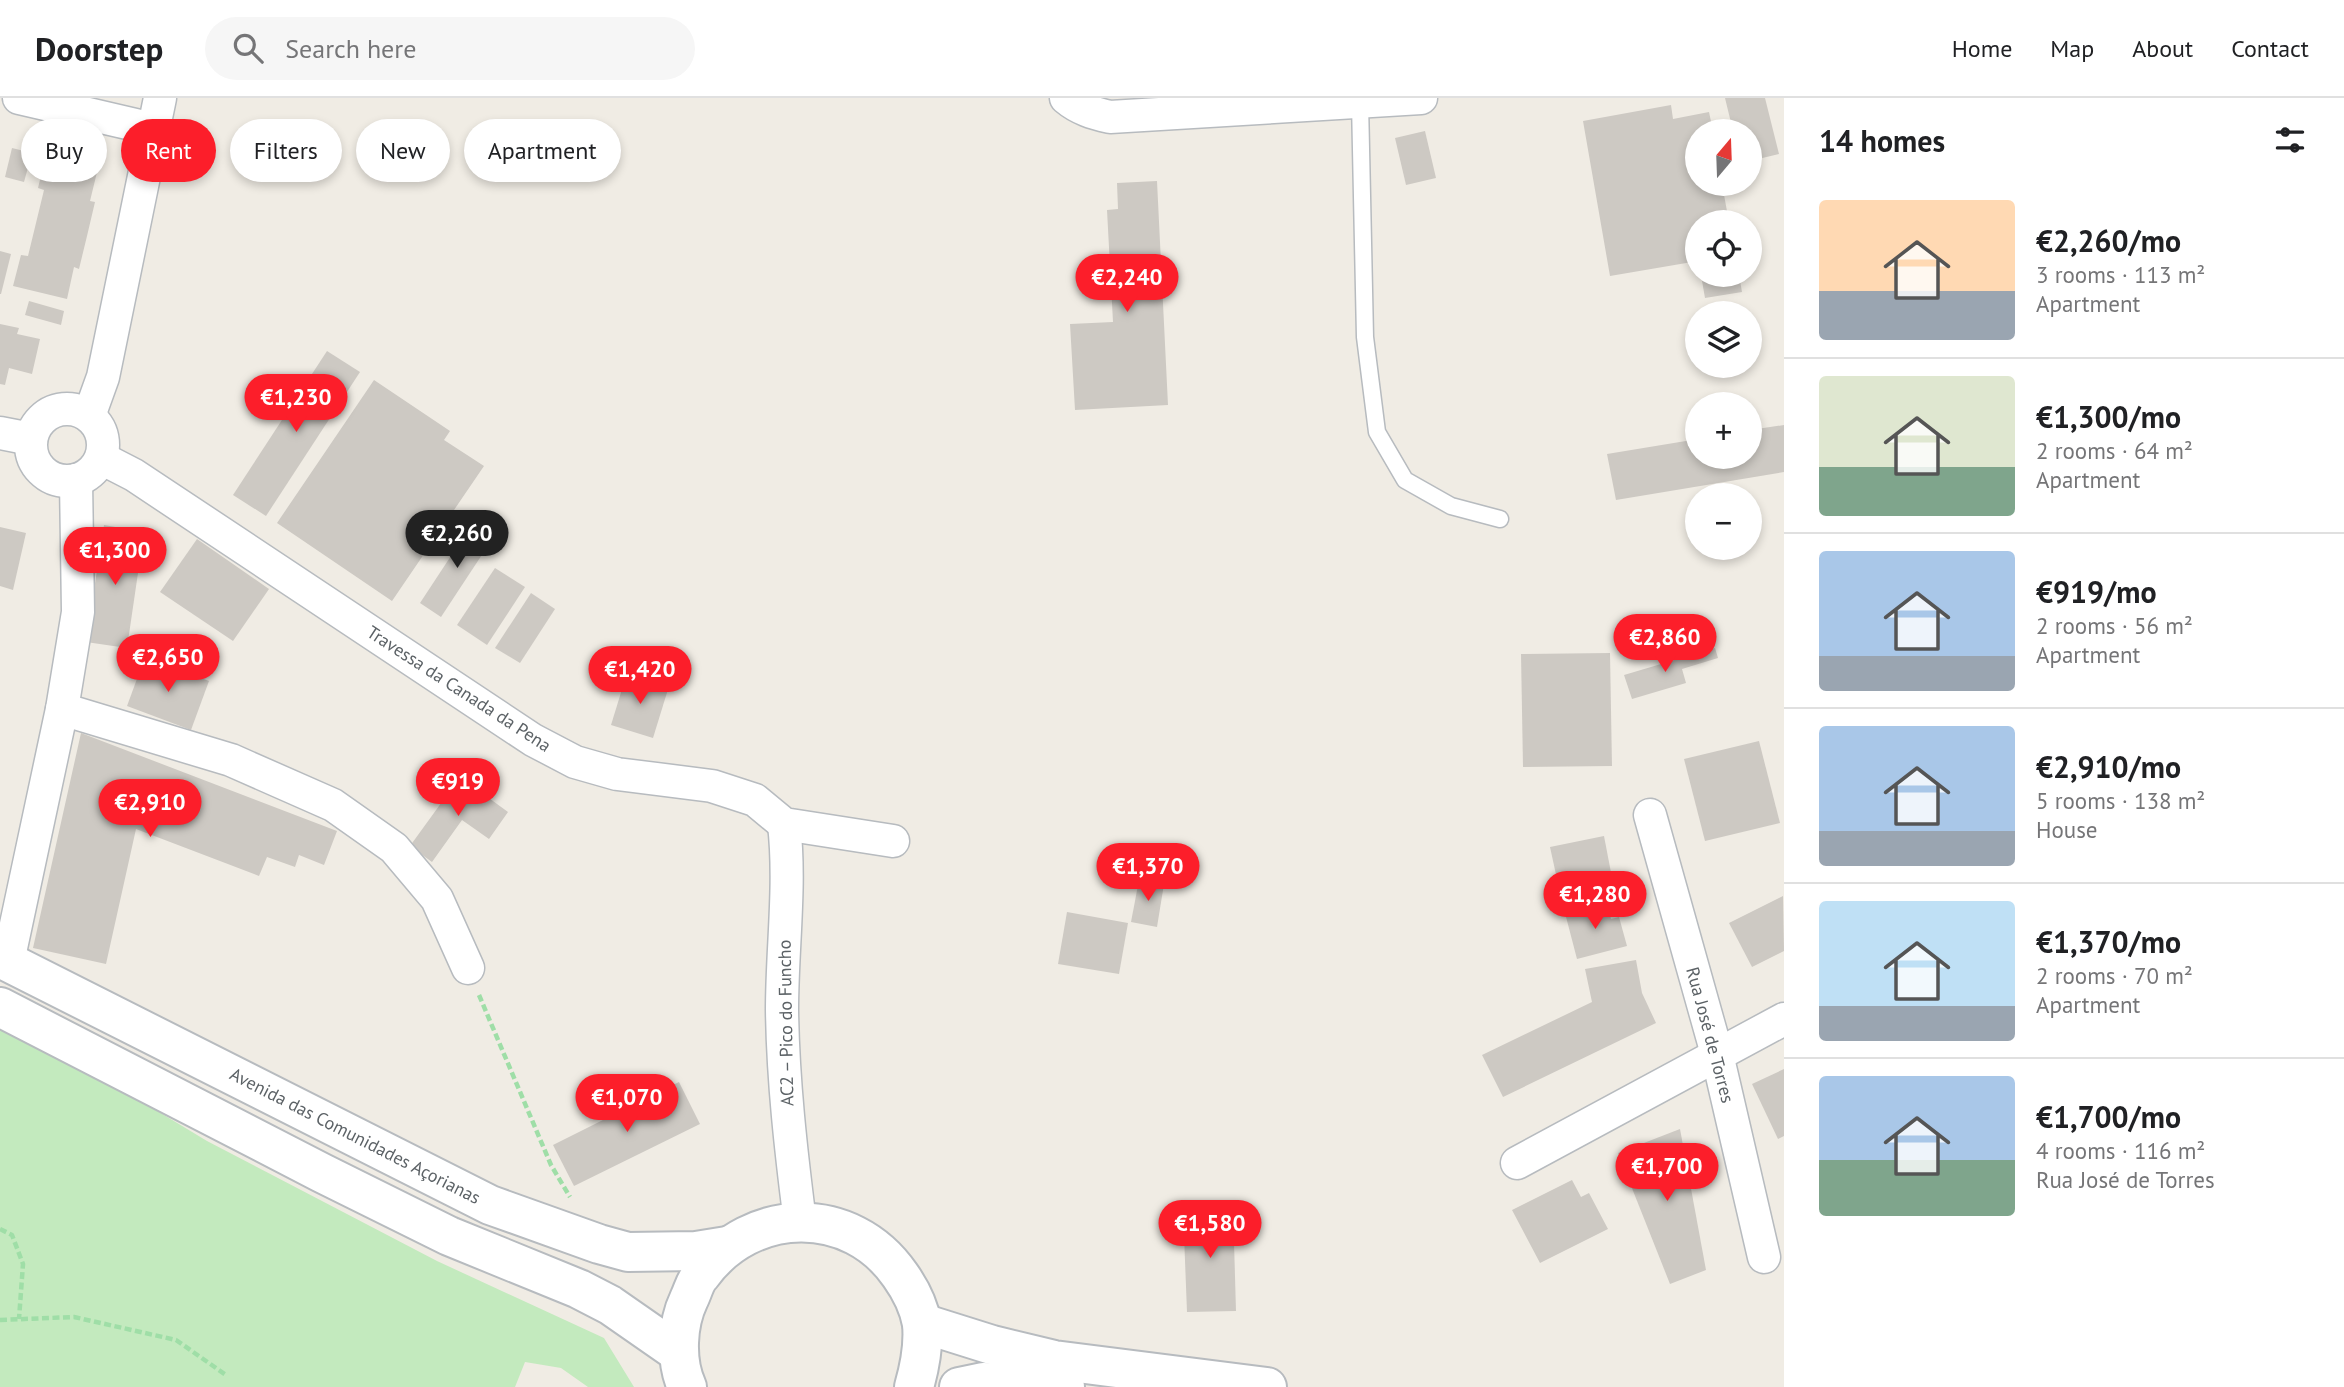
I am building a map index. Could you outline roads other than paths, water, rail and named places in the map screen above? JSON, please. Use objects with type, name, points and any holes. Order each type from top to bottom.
[{"type":"street","points":[[19,98],[121,122]]},
{"type":"street","points":[[155,119],[160,98]]},
{"type":"street","points":[[1066,98],[1092,113],[1110,117],[1421,98]]},
{"type":"street","points":[[89,416],[103,377],[142,182]]},
{"type":"street","points":[[72,409],[89,416],[99,428],[103,443],[101,458],[91,472],[76,480],[58,481],[42,472],[32,457],[31,439],[38,422],[53,411],[72,409]]},
{"type":"street","points":[[0,433],[31,439]]},
{"type":"street","name":"Travessa da Canada da Pena","points":[[101,458],[134,475],[533,740],[575,762],[617,774],[712,786],[755,800],[784,824]]},
{"type":"street","points":[[4,960],[62,709],[78,612],[76,480]]},
{"type":"street","points":[[62,709],[231,761],[333,805],[394,848],[437,899],[468,968]]},
{"type":"street","name":"Rua José de Torres","points":[[1650,815],[1717,1054],[1764,1257]]},
{"type":"street","points":[[784,824],[893,841]]},
{"type":"street","name":"AC2 – Pico do Funcho","points":[[784,824],[788,859],[782,1011],[788,1124],[800,1222]]},
{"type":"street","name":"Avenida das Comunidades Açorianas","points":[[4,960],[490,1205],[628,1252],[696,1251],[727,1246]]},
{"type":"street","points":[[0,1007],[449,1236],[590,1294],[610,1305],[683,1370]]},
{"type":"street","points":[[1517,1163],[1784,1019]]},
{"type":"street","points":[[683,1370],[683,1313],[699,1276],[727,1246],[749,1233],[774,1225],[800,1222],[834,1227],[865,1240],[891,1262],[911,1290],[922,1323],[922,1360],[914,1387]]},
{"type":"street","points":[[922,1323],[992,1345],[1054,1360],[1267,1387]]},
{"type":"street","points":[[959,1387],[983,1382],[1065,1387]]},
{"type":"lane","points":[[1360,102],[1365,337],[1377,432],[1405,480],[1451,506],[1500,519]]}]
